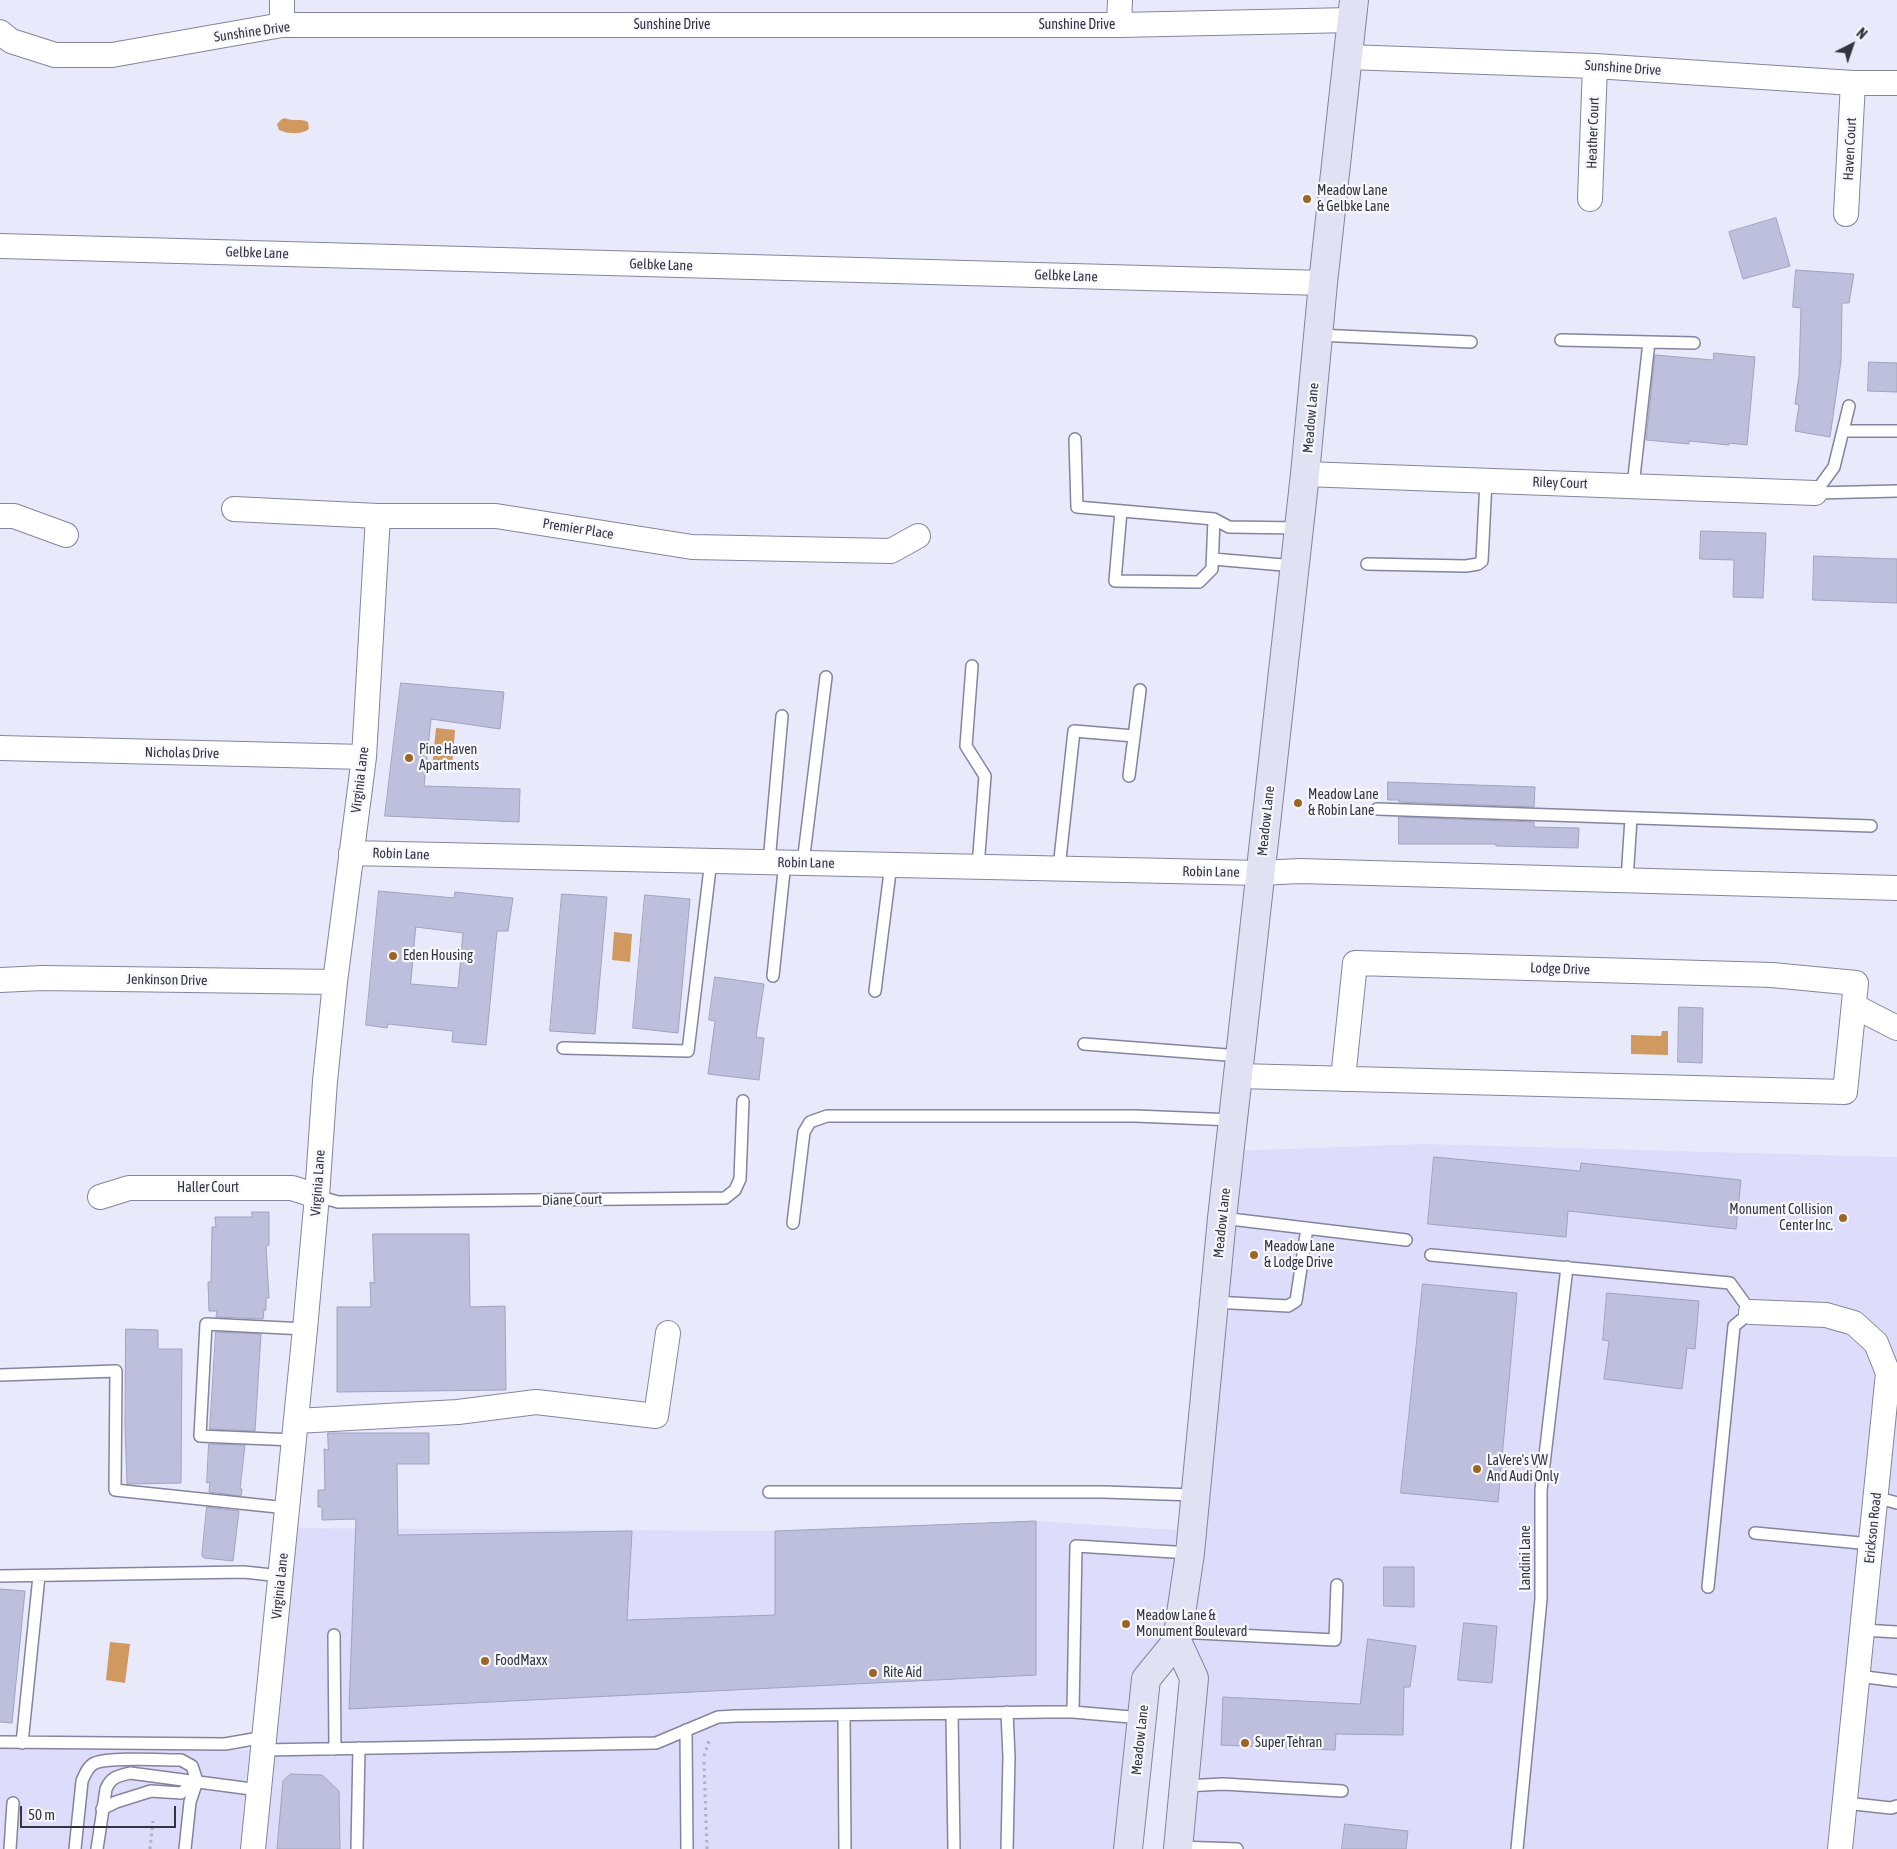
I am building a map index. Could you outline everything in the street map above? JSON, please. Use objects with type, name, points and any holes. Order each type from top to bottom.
[{"type":"street","points":[[282,0],[282,25]]},
{"type":"street","points":[[1119,25],[1120,0]]},
{"type":"street","name":"Sunshine Drive","points":[[0,32],[11,41],[55,55],[112,55],[282,25],[1119,25],[1353,10]]},
{"type":"street","name":"Meadow Lane","points":[[1128,1849],[1146,1679],[1178,1637],[1190,1553],[1222,1218],[1235,1120],[1260,873],[1306,474],[1323,283],[1353,10]]},
{"type":"street","name":"Sunshine Drive","points":[[1348,57],[1595,66],[1853,83],[1897,83]]},
{"type":"street","name":"Heather Court","points":[[1590,199],[1595,66]]},
{"type":"street","name":"Haven Court","points":[[1846,214],[1853,83]]},
{"type":"street","name":"Gelbke Lane","points":[[0,246],[1323,283]]},
{"type":"street","name":"Riley Court","points":[[1306,474],[1815,493]]},
{"type":"street","name":"Premier Place","points":[[234,509],[378,516],[496,516],[692,547],[891,551],[918,536]]},
{"type":"street","points":[[0,516],[14,516],[66,535]]},
{"type":"street","name":"Virginia Lane","points":[[253,1849],[305,1329],[335,982],[364,757],[378,516]]},
{"type":"street","name":"Nicholas Drive","points":[[0,748],[364,757]]},
{"type":"street","name":"Robin Lane","points":[[351,853],[1260,873],[1300,871],[1897,886]]},
{"type":"street","name":"Lodge Drive","points":[[1240,1066],[1343,1079],[1845,1092],[1856,983],[1772,975],[1355,963],[1343,1079]]},
{"type":"street","name":"Jenkinson Drive","points":[[0,980],[42,978],[335,982]]},
{"type":"street","points":[[1854,1006],[1897,1028]]},
{"type":"street","name":"Haller Court","points":[[100,1197],[129,1188],[292,1188],[317,1196]]},
{"type":"street","name":"Erickson Road","points":[[1750,1312],[1826,1315],[1854,1323],[1876,1343],[1890,1361],[1888,1373],[1886,1500],[1871,1544],[1840,1849]]},
{"type":"street","points":[[295,1431],[536,1402],[656,1416],[668,1333]]},
{"type":"street","points":[[1178,1637],[1194,1678],[1178,1848]]},
{"type":"lane","points":[[1318,334],[1471,342]]},
{"type":"lane","points":[[1561,340],[1694,343]]},
{"type":"lane","points":[[1633,486],[1648,342]]},
{"type":"lane","points":[[1815,493],[1834,467],[1849,406]]},
{"type":"lane","points":[[1842,431],[1897,431]]},
{"type":"lane","points":[[1075,439],[1077,507],[1214,519],[1229,527],[1299,528]]},
{"type":"lane","points":[[1367,564],[1466,566],[1478,564],[1484,556],[1486,481]]},
{"type":"lane","points":[[1815,493],[1897,492]]},
{"type":"lane","points":[[1121,511],[1116,581],[1199,582],[1212,569],[1214,519]]},
{"type":"lane","points":[[1213,559],[1295,566]]},
{"type":"lane","points":[[972,666],[966,746],[985,776],[978,867]]},
{"type":"lane","points":[[773,976],[786,862],[826,676]]},
{"type":"lane","points":[[1129,776],[1140,690]]},
{"type":"lane","points":[[782,716],[786,862]]},
{"type":"lane","points":[[1059,868],[1074,731],[1134,736]]},
{"type":"lane","points":[[1377,809],[1871,826]]},
{"type":"lane","points":[[1628,880],[1631,818]]},
{"type":"lane","points":[[563,1048],[688,1051],[710,860]]},
{"type":"lane","points":[[875,991],[891,864]]},
{"type":"lane","points":[[1084,1044],[1240,1066]]},
{"type":"lane","name":"Diane Court","points":[[317,1196],[338,1202],[725,1198],[735,1190],[740,1179],[743,1101]]},
{"type":"lane","points":[[793,1223],[804,1132],[810,1122],[827,1116],[1135,1116],[1235,1120]]},
{"type":"lane","points":[[1222,1218],[1406,1240]]},
{"type":"lane","points":[[1214,1302],[1288,1306],[1296,1301],[1307,1228]]},
{"type":"lane","points":[[1430,1255],[1730,1282],[1750,1312],[1734,1326],[1708,1587]]},
{"type":"lane","name":"Landini Lane","points":[[1517,1849],[1541,1599],[1541,1490],[1567,1267]]},
{"type":"lane","points":[[295,1431],[200,1436],[206,1324],[305,1329]]},
{"type":"lane","points":[[0,1375],[116,1371],[116,1490],[288,1508]]},
{"type":"lane","points":[[769,1492],[1102,1492],[1196,1495]]},
{"type":"lane","points":[[1755,1532],[1871,1544]]},
{"type":"lane","points":[[1072,1712],[1076,1546],[1190,1553]]},
{"type":"lane","points":[[0,1576],[244,1572],[281,1576]]},
{"type":"lane","points":[[22,1743],[39,1576]]},
{"type":"lane","points":[[1178,1637],[1335,1640],[1337,1585]]},
{"type":"lane","points":[[1862,1630],[1897,1632]]},
{"type":"lane","points":[[334,1635],[335,1749]]},
{"type":"lane","points":[[1858,1676],[1897,1681]]},
{"type":"lane","points":[[1007,1712],[1009,1757],[1007,1849]]},
{"type":"lane","points":[[0,1742],[264,1743],[335,1749],[635,1744],[656,1743],[718,1717],[1072,1712],[1142,1718]]},
{"type":"lane","points":[[952,1713],[954,1849]]},
{"type":"lane","points":[[844,1715],[845,1849]]},
{"type":"lane","points":[[686,1730],[687,1849]]},
{"type":"lane","points":[[357,1849],[359,1748]]},
{"type":"lane","points":[[75,1849],[82,1781],[86,1771],[94,1763],[106,1760],[181,1760],[192,1766],[197,1781],[190,1802],[185,1849]]},
{"type":"lane","points":[[97,1849],[106,1789],[110,1781],[119,1776],[130,1773],[259,1790]]},
{"type":"lane","points":[[102,1809],[116,1802],[151,1791],[180,1793],[197,1781]]},
{"type":"lane","points":[[1184,1786],[1223,1784],[1342,1791]]},
{"type":"lane","points":[[1845,1802],[1891,1808],[1897,1806]]},
{"type":"lane","points":[[10,1849],[13,1803]]},
{"type":"lane","points":[[1178,1848],[1237,1849]]},
{"type":"path","points":[[150,1849],[153,1821]]},
{"type":"shaded area","points":[[285,118],[308,122],[309,129],[294,133],[279,130],[277,124]]},
{"type":"shaded area","points":[[436,728],[455,730],[452,769],[432,767]]},
{"type":"shaded area","points":[[614,932],[632,934],[630,962],[612,960]]},
{"type":"shaded area","points":[[1662,1031],[1668,1031],[1668,1055],[1631,1054],[1631,1035],[1661,1036]]},
{"type":"shaded area","points":[[1423,1144],[1897,1157],[1897,1849],[1178,1849],[1194,1678],[1177,1641],[1146,1679],[1128,1849],[0,1849],[0,1749],[263,1750],[285,1528],[775,1531],[1036,1521],[1192,1531],[1230,1151]]},
{"type":"shaded area","points":[[110,1642],[130,1644],[125,1683],[106,1680]]},
{"type":"building","points":[[1776,218],[1790,266],[1743,279],[1729,232]]},
{"type":"building","points":[[1796,270],[1854,274],[1849,303],[1842,303],[1841,361],[1830,437],[1795,431],[1799,405],[1795,404],[1799,375],[1801,308],[1793,307]]},
{"type":"building","points":[[1714,353],[1755,357],[1747,445],[1689,441],[1689,444],[1646,440],[1655,355],[1713,360]]},
{"type":"building","points":[[1869,362],[1897,363],[1897,392],[1868,391]]},
{"type":"building","points":[[1701,531],[1766,533],[1763,598],[1733,597],[1734,560],[1700,559]]},
{"type":"building","points":[[1814,556],[1897,559],[1897,603],[1813,600]]},
{"type":"building","name":"Pine Haven Apartments","points":[[401,683],[504,692],[500,729],[431,719],[424,786],[520,789],[519,822],[385,816]]},
{"type":"building","points":[[1388,782],[1535,787],[1534,807],[1399,802],[1399,800],[1388,800]]},
{"type":"building","points":[[1399,817],[1534,822],[1534,827],[1579,828],[1578,848],[1496,846],[1496,844],[1399,844]]},
{"type":"building","name":"Eden Housing","points":[[379,891],[454,898],[455,892],[513,898],[508,931],[497,931],[486,1045],[452,1042],[453,1031],[388,1024],[387,1028],[366,1025]],"holes":[[[416,927],[463,933],[458,988],[411,984]]]},
{"type":"building","points":[[562,894],[607,897],[595,1034],[550,1031]]},
{"type":"building","points":[[645,895],[690,899],[678,1033],[633,1028]]},
{"type":"building","points":[[715,977],[764,984],[756,1037],[764,1038],[759,1080],[708,1074],[715,1021],[709,1020]]},
{"type":"building","points":[[1679,1007],[1703,1008],[1702,1063],[1678,1062]]},
{"type":"building","points":[[1434,1157],[1580,1171],[1581,1163],[1741,1180],[1736,1229],[1568,1211],[1566,1237],[1428,1224]]},
{"type":"building","points":[[252,1212],[269,1212],[269,1245],[266,1246],[269,1298],[266,1298],[266,1310],[264,1310],[263,1319],[216,1317],[217,1311],[209,1311],[208,1282],[211,1282],[212,1227],[216,1227],[215,1217],[252,1217]]},
{"type":"building","points":[[373,1234],[469,1234],[470,1307],[505,1306],[506,1390],[337,1392],[337,1307],[371,1307],[370,1282],[374,1283]]},
{"type":"building","points":[[1423,1284],[1517,1293],[1498,1502],[1401,1493]]},
{"type":"building","points":[[1607,1293],[1699,1301],[1695,1349],[1687,1348],[1682,1389],[1604,1379],[1609,1341],[1603,1340]]},
{"type":"building","points":[[126,1329],[158,1330],[158,1349],[182,1349],[181,1483],[127,1484],[125,1426]]},
{"type":"building","points":[[216,1332],[261,1334],[255,1431],[210,1429]]},
{"type":"building","points":[[328,1433],[429,1433],[429,1464],[397,1464],[398,1535],[632,1531],[627,1620],[775,1615],[775,1531],[1036,1521],[1036,1675],[349,1709],[356,1519],[322,1520],[322,1507],[318,1507],[318,1490],[325,1490],[324,1449],[328,1450]]},
{"type":"building","points":[[209,1444],[245,1445],[240,1489],[242,1489],[241,1496],[209,1492],[210,1482],[207,1483]]},
{"type":"building","points":[[207,1507],[239,1511],[233,1561],[204,1558],[202,1556]]},
{"type":"building","points":[[1384,1567],[1414,1567],[1414,1607],[1384,1606]]},
{"type":"building","points":[[0,1589],[25,1591],[12,1723],[0,1722]]},
{"type":"building","points":[[1464,1623],[1497,1626],[1492,1683],[1458,1680]]},
{"type":"building","points":[[1368,1639],[1416,1646],[1410,1687],[1404,1687],[1403,1735],[1336,1734],[1335,1750],[1221,1745],[1223,1697],[1360,1704]]},
{"type":"building","points":[[291,1774],[322,1775],[339,1791],[340,1849],[277,1849],[283,1781]]},
{"type":"building","points":[[1345,1824],[1408,1831],[1406,1849],[1342,1849]]},
{"type":"place","name":"Meadow Lane & Gelbke Lane","points":[[1307,199]]},
{"type":"place","name":"Pine Haven Apartments","points":[[409,758]]},
{"type":"place","name":"Meadow Lane & Robin Lane","points":[[1298,803]]},
{"type":"place","name":"Eden Housing","points":[[393,956]]},
{"type":"place","name":"Monument Collision Center Inc.","points":[[1843,1218]]},
{"type":"place","name":"Meadow Lane & Lodge Drive","points":[[1254,1255]]},
{"type":"place","name":"LaVere's VW And Audi Only","points":[[1477,1469]]},
{"type":"place","name":"Meadow Lane & Monument Boulevard","points":[[1126,1624]]},
{"type":"place","name":"FoodMaxx","points":[[485,1661]]},
{"type":"place","name":"Rite Aid","points":[[873,1673]]},
{"type":"place","name":"Super Tehran","points":[[1245,1743]]}]
